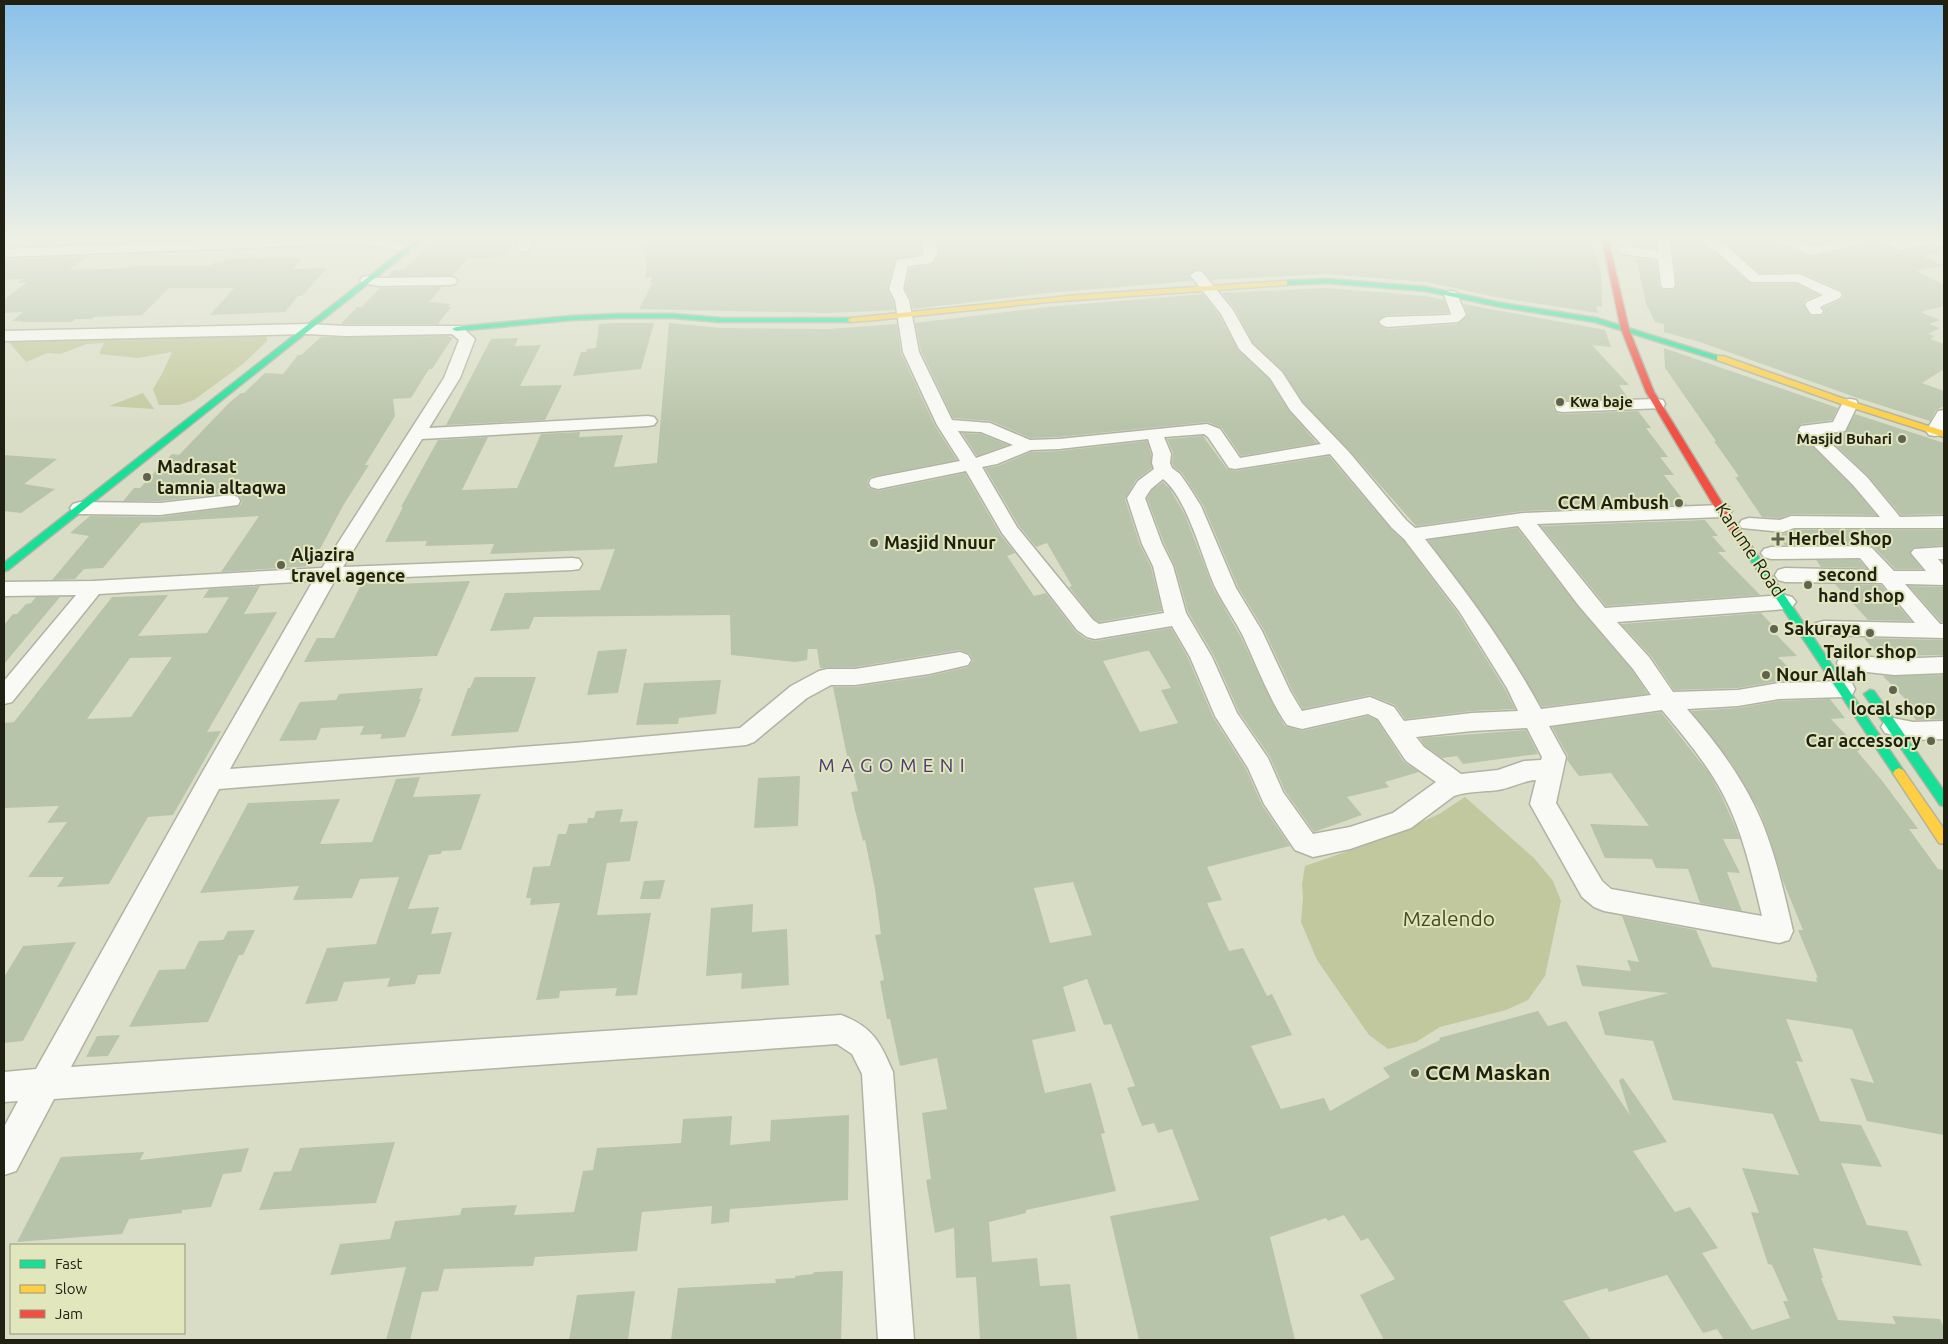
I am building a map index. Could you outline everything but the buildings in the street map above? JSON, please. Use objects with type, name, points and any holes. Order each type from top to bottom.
[{"type":"main road","points":[[4,568],[340,302]]},
{"type":"main road","points":[[456,328],[617,316],[811,321],[904,317],[1033,302]]},
{"type":"main road","points":[[1486,302],[1596,320],[1625,329],[1642,329],[1850,404],[1940,432]]},
{"type":"main road","name":"Karume Road","points":[[1619,302],[1633,353],[1657,404],[1752,530],[1788,589],[1852,675],[1944,838]]},
{"type":"main road","points":[[1642,329],[1648,348]]},
{"type":"main road","points":[[1752,530],[1788,589]]},
{"type":"main road","points":[[1852,675],[1893,727],[1944,801]]},
{"type":"street","points":[[902,302],[911,352],[946,425],[1009,529],[1085,625],[1095,632],[1178,618]]},
{"type":"street","points":[[1219,302],[1228,313],[1245,346],[1276,375],[1296,406],[1343,456],[1411,535],[1466,606],[1517,686],[1554,758],[1543,804],[1592,888],[1604,899],[1779,931],[1751,827],[1733,788],[1694,732],[1667,701],[1641,663],[1599,616],[1523,519]]},
{"type":"street","points":[[1387,322],[1453,319],[1459,314],[1454,302]]},
{"type":"street","points":[[1816,311],[1812,305],[1820,302]]},
{"type":"street","points":[[4,336],[307,329],[346,331],[456,328],[466,339],[452,378],[328,574],[4,1158]]},
{"type":"street","points":[[1563,407],[1657,404]]},
{"type":"street","points":[[1850,404],[1839,427],[1807,430],[1860,481],[1944,578]]},
{"type":"street","points":[[1940,432],[1944,415]]},
{"type":"street","points":[[416,434],[648,421]]},
{"type":"street","points":[[946,425],[984,427],[1028,445]]},
{"type":"street","points":[[878,483],[971,465],[998,458],[1028,445],[1058,444],[1154,433],[1207,429],[1214,433],[1235,464],[1281,455],[1334,448]]},
{"type":"street","points":[[1154,433],[1162,454],[1164,471],[1175,478],[1184,493],[1206,539],[1226,588],[1253,635],[1295,719],[1302,720],[1370,705],[1386,712],[1416,754],[1435,770],[1458,784]]},
{"type":"street","points":[[1164,471],[1148,480],[1139,490],[1136,498],[1152,544],[1163,566],[1178,618],[1201,657],[1227,716],[1258,765],[1273,797],[1304,842],[1313,846],[1350,838],[1402,822],[1445,789],[1458,784],[1499,780],[1524,771],[1551,769]]},
{"type":"street","points":[[80,508],[160,509],[231,502]]},
{"type":"street","points":[[1411,535],[1523,519],[1752,530],[1865,552],[1939,631]]},
{"type":"street","points":[[1752,530],[1783,526],[1791,522],[1944,522]]},
{"type":"street","points":[[1921,552],[1944,553]]},
{"type":"street","points":[[4,589],[93,588],[328,574],[572,564]]},
{"type":"street","points":[[1599,616],[1888,577],[1944,578]]},
{"type":"street","points":[[4,696],[93,588]]},
{"type":"street","points":[[1825,630],[1939,631]]},
{"type":"street","points":[[212,780],[575,752],[746,736],[800,692],[827,677],[855,677],[960,660]]},
{"type":"street","points":[[1400,730],[1472,722],[1534,719],[1667,701],[1738,698],[1894,667],[1944,665]]},
{"type":"street","points":[[1893,727],[1914,731],[1944,730]]},
{"type":"street","points":[[4,1088],[841,1029],[863,1044],[877,1072],[896,1340]]},
{"type":"green space","points":[[266,331],[267,341],[243,364],[194,400],[179,405],[159,405],[153,389],[172,352],[138,358],[99,354],[104,343],[87,344],[60,354],[48,353],[26,362],[7,340]]},
{"type":"green space","points":[[143,393],[154,409],[109,406]]},
{"type":"green space","name":"Mzalendo","points":[[1465,797],[1534,858],[1553,881],[1561,901],[1545,976],[1528,1000],[1506,1010],[1440,1027],[1416,1042],[1388,1049],[1369,1035],[1317,960],[1301,922],[1302,884],[1305,866],[1391,836],[1439,814]]},
{"type":"traffic: fast","points":[[4,568],[342,302]]},
{"type":"traffic: fast","points":[[1486,302],[1596,320],[1720,358]]},
{"type":"traffic: fast","points":[[456,329],[572,318],[617,316],[673,316],[721,320],[851,320]]},
{"type":"traffic: fast","points":[[1748,549],[1899,773]]},
{"type":"traffic: fast","points":[[1870,694],[1944,801]]},
{"type":"traffic: slow","points":[[851,320],[1027,302]]},
{"type":"traffic: slow","points":[[1720,358],[1850,404],[1944,434]]},
{"type":"traffic: slow","points":[[1899,773],[1944,839]]},
{"type":"traffic: jam","points":[[1619,302],[1625,329],[1650,392],[1722,511],[1748,549]]},
{"type":"place","name":"Kwa baje","points":[[1560,402]]},
{"type":"place","name":"Masjid Buhari","points":[[1902,439]]},
{"type":"place","name":"Madrasat tamnia altaqwa","points":[[147,477]]},
{"type":"place","name":"CCM Ambush","points":[[1679,503]]},
{"type":"place","name":"Herbel Shop","points":[[1778,539]]},
{"type":"place","name":"Masjid Nnuur","points":[[874,543]]},
{"type":"place","name":"Aljazira travel agence","points":[[281,565]]},
{"type":"place","name":"second hand shop","points":[[1808,585]]},
{"type":"place","name":"Sakuraya","points":[[1774,629]]},
{"type":"place","name":"Tailor shop","points":[[1870,633]]},
{"type":"place","name":"Nour Allah","points":[[1766,675]]},
{"type":"place","name":"local shop","points":[[1893,690]]},
{"type":"place","name":"Car accessory","points":[[1931,741]]},
{"type":"place","name":"CCM Maskan","points":[[1415,1073]]},
{"type":"district","name":"M A G O M E N I","points":[[892,765]]}]
